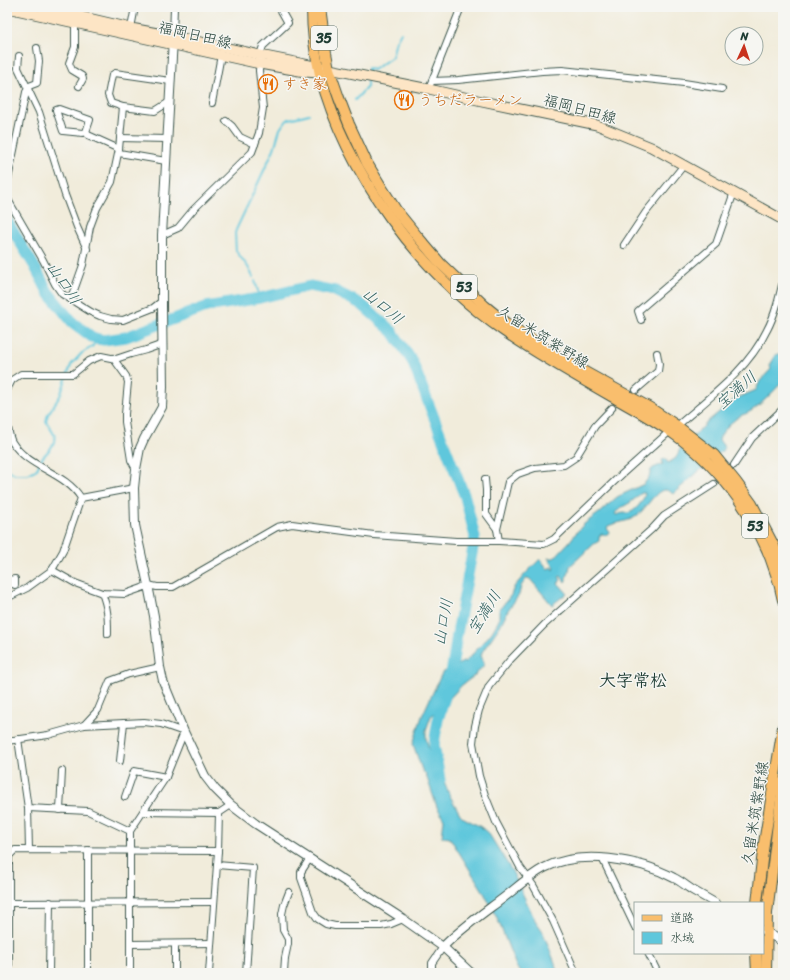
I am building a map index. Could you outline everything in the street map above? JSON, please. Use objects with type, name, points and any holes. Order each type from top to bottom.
[{"type":"main road","name":"福岡日田線","points":[[41,7],[131,28],[222,55],[260,59]]},
{"type":"main road","name":"35","points":[[312,7],[316,50],[322,69]]},
{"type":"main road","name":"35","points":[[320,7],[326,53],[322,69]]},
{"type":"main road","name":"福岡日田線","points":[[7,8],[76,15],[173,40],[260,59],[305,72],[322,69],[431,84],[482,101],[597,125],[651,147],[783,220]]},
{"type":"main road","name":"久留米筑紫野線","points":[[322,69],[339,98],[357,144],[371,169],[396,210],[440,263],[485,306],[507,324],[574,366],[650,408],[710,458],[736,482],[752,504],[774,546],[783,569]]},
{"type":"main road","name":"久留米筑紫野線","points":[[710,458],[744,508],[757,531],[777,577],[783,600]]},
{"type":"main road","name":"久留米筑紫野線","points":[[758,902],[764,843],[783,727]]},
{"type":"main road","name":"久留米筑紫野線","points":[[766,973],[764,931],[783,782]]},
{"type":"main road","points":[[756,954],[757,973]]},
{"type":"street","points":[[131,28],[135,7]]},
{"type":"street","points":[[174,7],[162,235],[162,407],[140,448],[134,488],[135,525],[154,616],[163,681],[184,732],[205,776],[215,789],[231,805],[256,824],[403,919],[443,947],[471,973]]},
{"type":"street","points":[[162,235],[178,228],[193,210],[252,152],[259,133],[263,108],[259,71],[263,46],[288,23],[279,7]]},
{"type":"street","points":[[461,7],[431,84],[562,70],[722,88]]},
{"type":"street","points":[[76,15],[75,47],[69,63],[72,70],[82,76],[83,79],[79,86]]},
{"type":"street","points":[[7,184],[26,92],[29,86],[37,83],[39,61],[37,48]]},
{"type":"street","points":[[212,103],[222,55]]},
{"type":"street","points":[[19,56],[18,68],[39,112],[65,195],[87,249]]},
{"type":"street","points":[[169,102],[155,111],[123,107],[110,103],[108,95],[112,75],[115,73],[170,81]]},
{"type":"street","points":[[71,299],[83,265],[90,227],[97,208],[112,182],[119,151],[123,107]]},
{"type":"street","points":[[59,109],[90,120],[86,132],[63,131],[56,110],[59,109]]},
{"type":"street","points":[[226,121],[232,126],[240,137],[255,144]]},
{"type":"street","points":[[86,132],[88,135],[119,151],[166,162]]},
{"type":"street","points":[[120,138],[167,139]]},
{"type":"street","points":[[624,245],[646,212],[684,165]]},
{"type":"street","points":[[641,320],[638,311],[716,244],[734,192]]},
{"type":"street","points":[[7,198],[43,260],[54,284],[62,294],[91,312],[111,319],[123,320],[154,308],[162,303]]},
{"type":"street","points":[[52,570],[75,583],[102,593],[125,594],[148,585],[157,587],[173,587],[277,527],[292,524],[374,535],[456,541],[498,541],[544,544],[554,539],[621,475],[676,430],[734,376],[756,349],[767,330],[774,313],[783,281]]},
{"type":"street","points":[[7,390],[12,380],[21,374],[73,374],[89,361],[101,356],[116,358],[146,350],[163,341]]},
{"type":"street","points":[[636,390],[658,371],[660,364],[657,353]]},
{"type":"street","points":[[113,358],[126,376],[128,382],[125,422],[131,460],[136,468]]},
{"type":"street","points":[[498,541],[497,529],[508,482],[518,474],[535,468],[564,465],[576,457],[595,426],[612,408]]},
{"type":"street","points":[[734,465],[752,438],[783,409]]},
{"type":"street","points":[[7,424],[9,441],[23,455],[64,480],[77,491],[81,498],[63,551],[52,570],[28,588],[8,598]]},
{"type":"street","points":[[486,479],[486,514],[497,529]]},
{"type":"street","points":[[576,973],[553,921],[526,880],[496,822],[485,795],[473,743],[479,710],[489,686],[510,660],[544,625],[652,529],[664,516],[714,484]]},
{"type":"street","points":[[81,498],[134,488]]},
{"type":"street","points":[[7,580],[15,579],[15,585],[10,583],[7,584]]},
{"type":"street","points":[[102,593],[108,612],[108,634]]},
{"type":"street","points":[[84,725],[98,710],[110,681],[129,674],[160,667]]},
{"type":"street","points":[[7,741],[48,736],[84,725],[144,722],[161,724],[184,732]]},
{"type":"street","points":[[120,761],[124,723]]},
{"type":"street","points":[[130,973],[130,831],[166,777],[184,732]]},
{"type":"street","points":[[18,739],[28,808],[28,850]]},
{"type":"street","points":[[125,797],[134,770],[166,777]]},
{"type":"street","points":[[60,810],[62,771]]},
{"type":"street","points":[[143,812],[219,813],[231,805]]},
{"type":"street","points":[[28,808],[88,811],[130,831]]},
{"type":"street","points":[[209,973],[218,851],[219,813]]},
{"type":"street","points":[[9,973],[9,856],[14,850],[218,851]]},
{"type":"street","points":[[88,850],[88,973]]},
{"type":"street","points":[[310,858],[301,872],[301,878],[313,912],[318,919],[326,924],[335,926],[381,926],[403,919]]},
{"type":"street","points":[[602,858],[634,925]]},
{"type":"street","points":[[432,973],[432,963],[450,940],[526,880],[544,868],[562,861],[602,858],[630,862],[651,868],[673,878],[714,902]]},
{"type":"street","points":[[217,865],[252,868],[246,973]]},
{"type":"street","points":[[284,973],[288,939],[283,930],[282,914],[289,892]]},
{"type":"street","points":[[8,903],[130,901],[214,902]]},
{"type":"street","points":[[49,973],[50,902]]},
{"type":"street","points":[[764,931],[783,942]]},
{"type":"street","points":[[130,944],[211,943]]},
{"type":"street","points":[[175,944],[175,973]]},
{"type":"street","points":[[648,954],[658,973]]},
{"type":"water","points":[[783,350],[783,381],[760,404],[750,412],[735,419],[725,429],[719,440],[725,448],[673,494],[667,490],[661,491],[635,517],[608,526],[607,528],[609,532],[607,534],[601,534],[599,541],[570,566],[566,581],[565,582],[561,576],[559,577],[561,580],[558,583],[567,593],[552,605],[530,579],[527,578],[521,586],[519,595],[482,652],[481,656],[484,665],[450,698],[446,708],[431,716],[426,730],[426,738],[428,746],[442,774],[450,796],[460,814],[464,818],[481,827],[489,834],[512,871],[535,920],[542,930],[555,963],[557,973],[520,973],[498,920],[483,891],[450,838],[442,837],[444,819],[437,807],[413,744],[422,716],[442,673],[465,662],[482,644],[492,632],[499,620],[499,610],[511,595],[514,587],[526,573],[540,559],[548,569],[551,567],[553,570],[555,568],[548,558],[554,558],[584,524],[617,497],[644,484],[649,477],[651,470],[663,464],[662,460],[665,458],[668,463],[676,458],[680,449],[707,422],[735,399],[756,390],[760,381],[771,369],[770,366],[775,355],[781,353]],"holes":[[[642,493],[645,493],[642,501],[633,511],[629,513],[615,514]]]},
{"type":"waterway","points":[[368,74],[368,68],[373,70],[392,57],[396,41],[401,32]]},
{"type":"waterway","points":[[355,100],[367,87],[367,79]]},
{"type":"waterway","points":[[253,277],[248,267],[236,251],[236,230],[274,149],[280,129],[289,119],[309,114]]},
{"type":"waterway","name":"山口川","points":[[7,221],[35,267],[48,292],[72,322],[92,337],[98,339],[104,340],[126,337],[206,307],[260,298],[310,286],[335,291],[361,304],[393,332],[412,361],[465,497],[475,537],[449,684],[438,720],[434,744],[440,780]]},
{"type":"waterway","points":[[255,281],[260,298]]},
{"type":"waterway","points":[[7,470],[15,474],[28,474],[37,469],[42,458],[54,442],[55,436],[46,421],[48,414],[60,396],[71,365],[82,353],[92,347],[98,339]]},
{"type":"place","name":"すき家","points":[[268,84]]},
{"type":"place","name":"うちだラーメン","points":[[404,100]]},
{"type":"district","name":"大字常松","points":[[633,680]]},
{"type":"water label","name":"宝満川","points":[[736,390]]},
{"type":"water label","name":"宝満川","points":[[484,612]]}]
